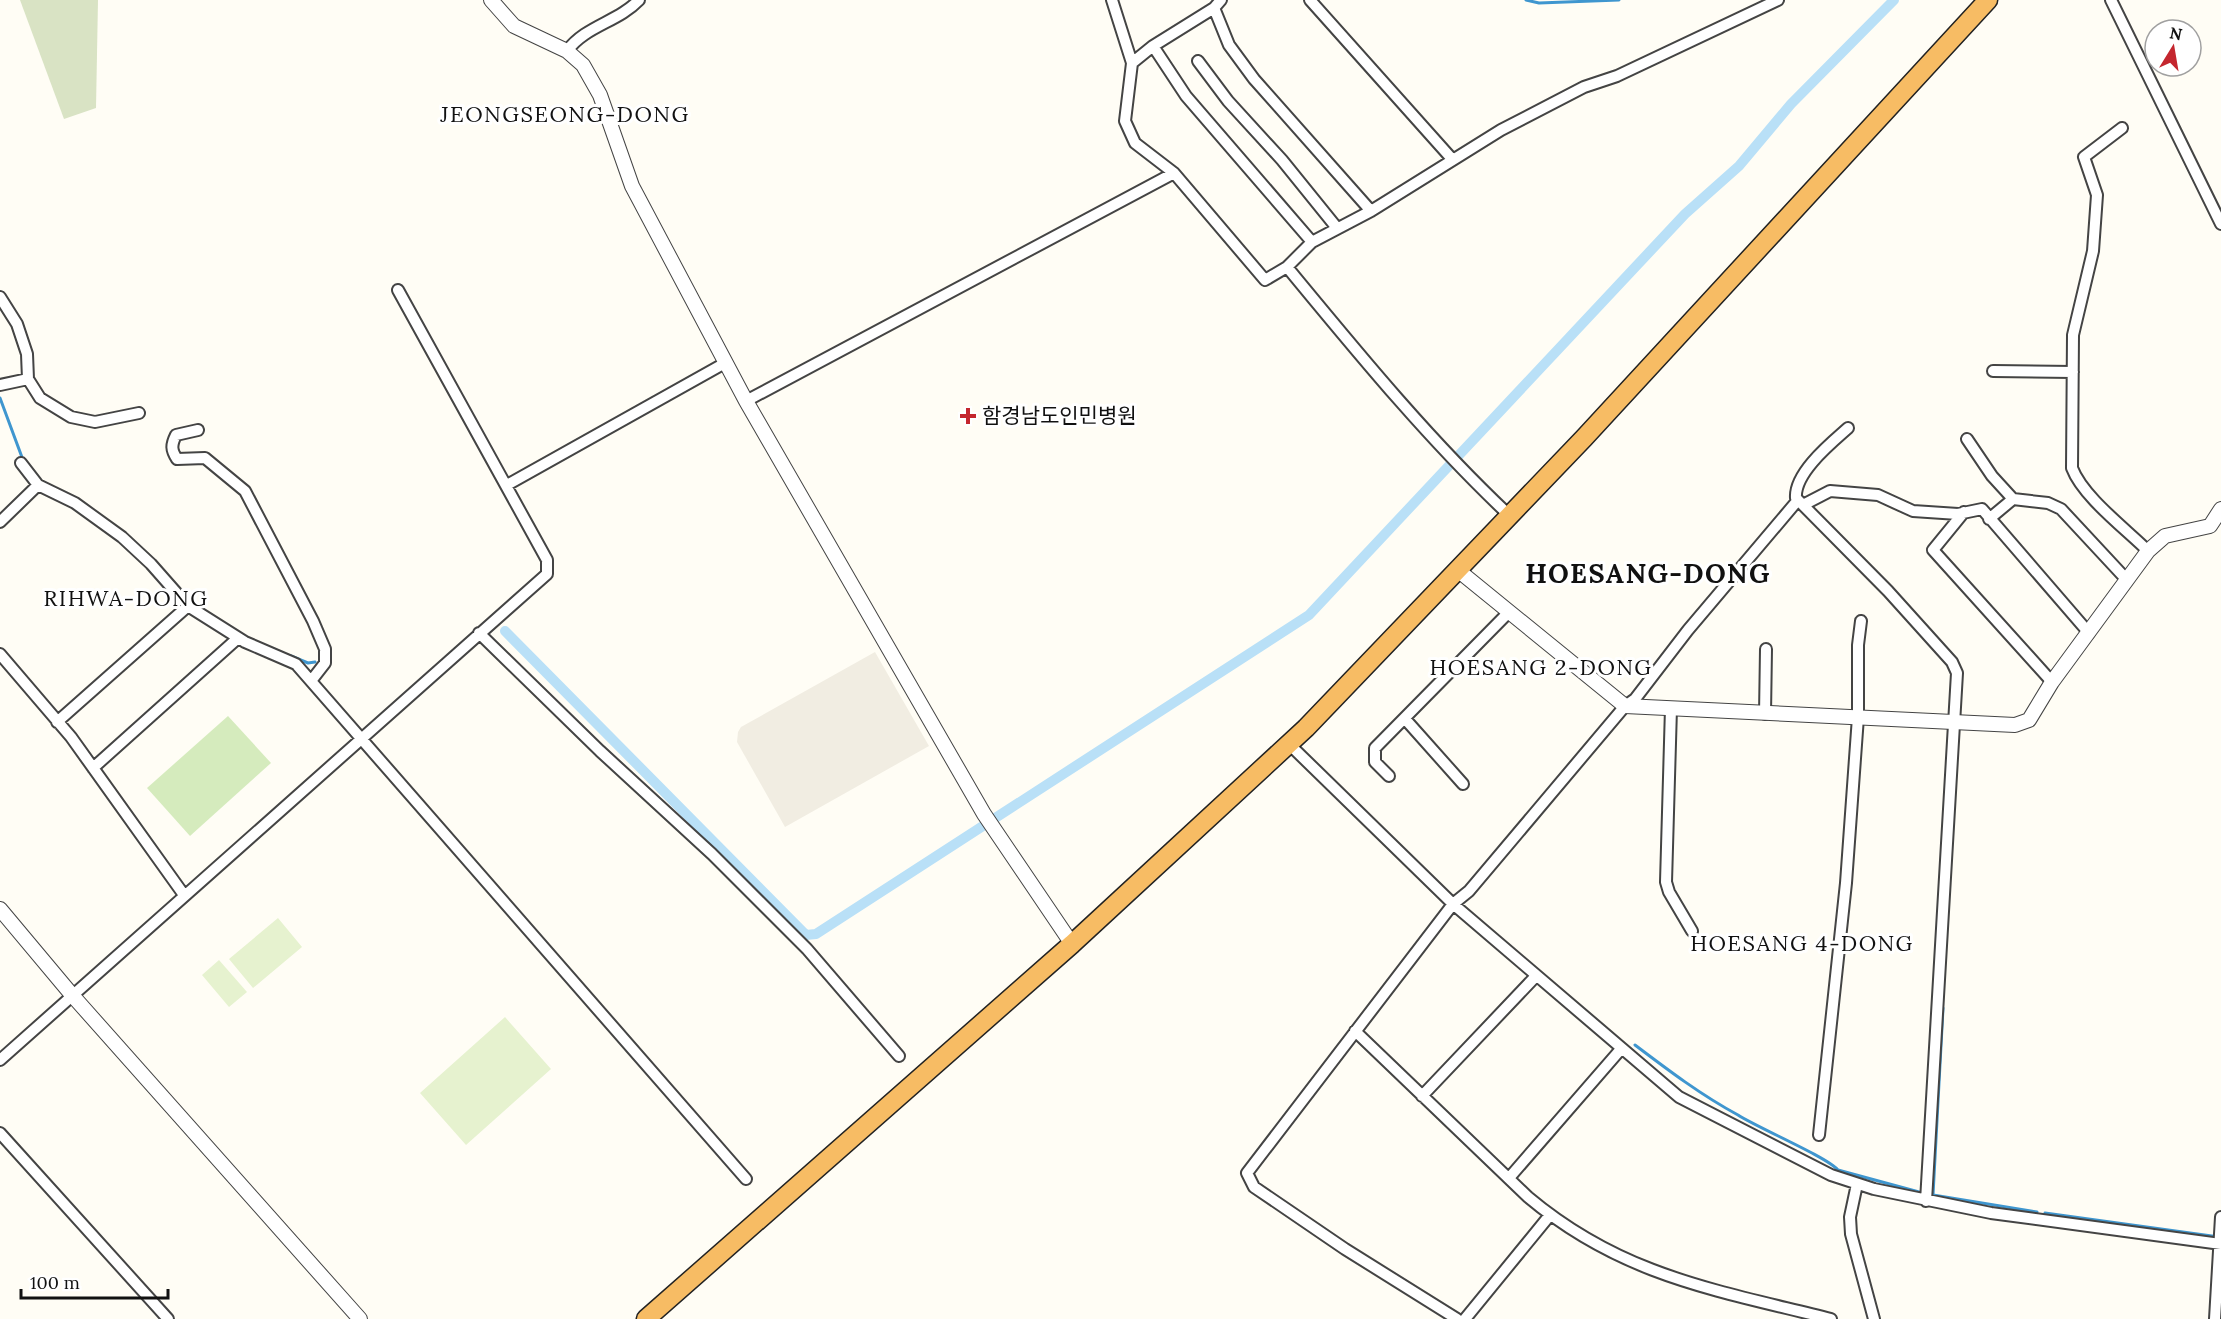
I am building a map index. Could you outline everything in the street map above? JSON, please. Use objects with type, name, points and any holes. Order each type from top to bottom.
[{"type":"highway","points":[[646,1319],[1072,944],[1289,744],[1459,571],[1988,0]]},
{"type":"street","points":[[491,0],[507,20],[522,31],[567,51],[583,65],[600,96],[632,186],[746,401],[984,814],[1072,944]]},
{"type":"street","points":[[567,51],[578,38],[619,16],[639,0]]},
{"type":"street","points":[[1112,0],[1132,63],[1125,121],[1135,143],[1174,173],[1265,280],[1287,267],[1312,242],[1371,211],[1452,159],[1563,97],[1617,76],[1778,0]]},
{"type":"street","points":[[1310,0],[1452,159]]},
{"type":"street","points":[[2111,0],[2221,224]]},
{"type":"street","points":[[1132,63],[1153,46],[1217,4],[1229,45],[1254,79],[1371,211]]},
{"type":"street","points":[[1153,46],[1186,96],[1312,242]]},
{"type":"street","points":[[1198,61],[1228,101],[1282,160],[1337,228]]},
{"type":"street","points":[[2122,128],[2084,157],[2097,195],[2093,251],[2073,334],[2072,468],[2076,479],[2148,551]]},
{"type":"street","points":[[746,401],[1174,173]]},
{"type":"street","points":[[1287,267],[1383,383],[1444,452],[1510,516]]},
{"type":"street","points":[[0,1060],[542,579],[549,567],[507,485],[398,290]]},
{"type":"street","points":[[0,297],[13,317],[25,345],[28,379],[40,398],[71,417],[95,422],[139,413]]},
{"type":"street","points":[[507,485],[725,363]]},
{"type":"street","points":[[1993,371],[2073,372]]},
{"type":"street","points":[[0,385],[28,379]]},
{"type":"street","points":[[1848,428],[1811,462],[1795,491],[1801,503],[1952,662],[1957,673],[1956,721],[1926,1201]]},
{"type":"street","points":[[198,430],[176,435],[172,452],[177,459],[205,458],[245,491],[313,621],[325,649],[325,663],[311,681]]},
{"type":"street","points":[[1967,439],[1992,477],[2013,499],[2048,503],[2061,509],[2127,579]]},
{"type":"street","points":[[21,463],[38,485],[96,517],[151,564],[188,606],[238,638],[296,664],[746,1179]]},
{"type":"street","points":[[0,522],[38,485]]},
{"type":"street","points":[[1457,1319],[1345,1249],[1254,1187],[1247,1178],[1250,1168],[1454,904],[1469,891],[1625,706],[1635,699],[1688,630],[1801,503],[1830,491],[1878,495],[1913,512],[1964,512],[1982,509],[2089,633]]},
{"type":"street","points":[[1989,519],[2013,499]]},
{"type":"street","points":[[1459,571],[1625,706],[2015,724],[2029,720],[2052,682],[2148,551],[2165,536],[2210,526],[2221,509]]},
{"type":"street","points":[[1964,512],[1933,550],[2052,682]]},
{"type":"street","points":[[57,722],[188,606]]},
{"type":"street","points":[[1389,776],[1375,762],[1376,748],[1406,720],[1508,613]]},
{"type":"street","points":[[1819,1135],[1846,883],[1858,717],[1858,645],[1861,621]]},
{"type":"street","points":[[479,633],[600,751],[712,854],[799,941],[898,1056]]},
{"type":"street","points":[[93,768],[238,638]]},
{"type":"street","points":[[1765,714],[1766,650]]},
{"type":"street","points":[[0,654],[93,768],[184,895]]},
{"type":"street","points":[[1671,708],[1666,882],[1678,909],[1692,931]]},
{"type":"street","points":[[1406,720],[1463,784]]},
{"type":"street","points":[[1289,744],[1454,904],[1679,1097],[1831,1175],[1857,1184],[1926,1201],[1991,1213],[2220,1244]]},
{"type":"street","points":[[0,909],[72,995],[357,1318]]},
{"type":"street","points":[[1422,1096],[1536,976]]},
{"type":"street","points":[[1355,1031],[1550,1215],[1614,1256],[1660,1275],[1831,1319]]},
{"type":"street","points":[[1509,1178],[1622,1049]]},
{"type":"street","points":[[0,1133],[168,1319]]},
{"type":"street","points":[[1857,1184],[1850,1217],[1851,1234],[1874,1319]]},
{"type":"street","points":[[1465,1319],[1550,1215]]},
{"type":"street","points":[[2215,1319],[2221,1217]]},
{"type":"green space","points":[[20,0],[98,0],[96,108],[64,119]]},
{"type":"green space","points":[[228,716],[271,763],[190,836],[147,788]]},
{"type":"green space","points":[[278,918],[302,947],[253,988],[229,959]]},
{"type":"green space","points":[[219,960],[247,992],[229,1007],[202,975]]},
{"type":"green space","points":[[505,1017],[551,1069],[466,1145],[420,1093]]},
{"type":"shaded area","points":[[875,652],[929,746],[785,827],[737,742],[738,732],[741,727]]},
{"type":"waterway","points":[[1526,0],[1539,3],[1619,0]]},
{"type":"waterway","points":[[505,631],[806,935],[816,934],[1309,615],[1685,214],[1739,166],[1791,104],[1894,0]]},
{"type":"waterway","points":[[0,398],[23,460]]},
{"type":"waterway","points":[[185,596],[203,610]]},
{"type":"waterway","points":[[291,656],[308,663],[315,662]]},
{"type":"waterway","points":[[1943,1008],[1933,1195],[2037,1212]]},
{"type":"waterway","points":[[1635,1045],[1711,1099],[1748,1121],[1821,1158],[1838,1170],[1919,1192]]},
{"type":"waterway","points":[[2045,1213],[2219,1237]]},
{"type":"place","name":"함경남도인민병원","points":[[968,416]]},
{"type":"district","name":"JEONGSEONG-DONG","points":[[565,114]]},
{"type":"district","name":"HOESANG-DONG","points":[[1648,574]]},
{"type":"district","name":"RIHWA-DONG","points":[[126,598]]},
{"type":"district","name":"HOESANG 2-DONG","points":[[1541,667]]},
{"type":"district","name":"HOESANG 4-DONG","points":[[1802,943]]}]
